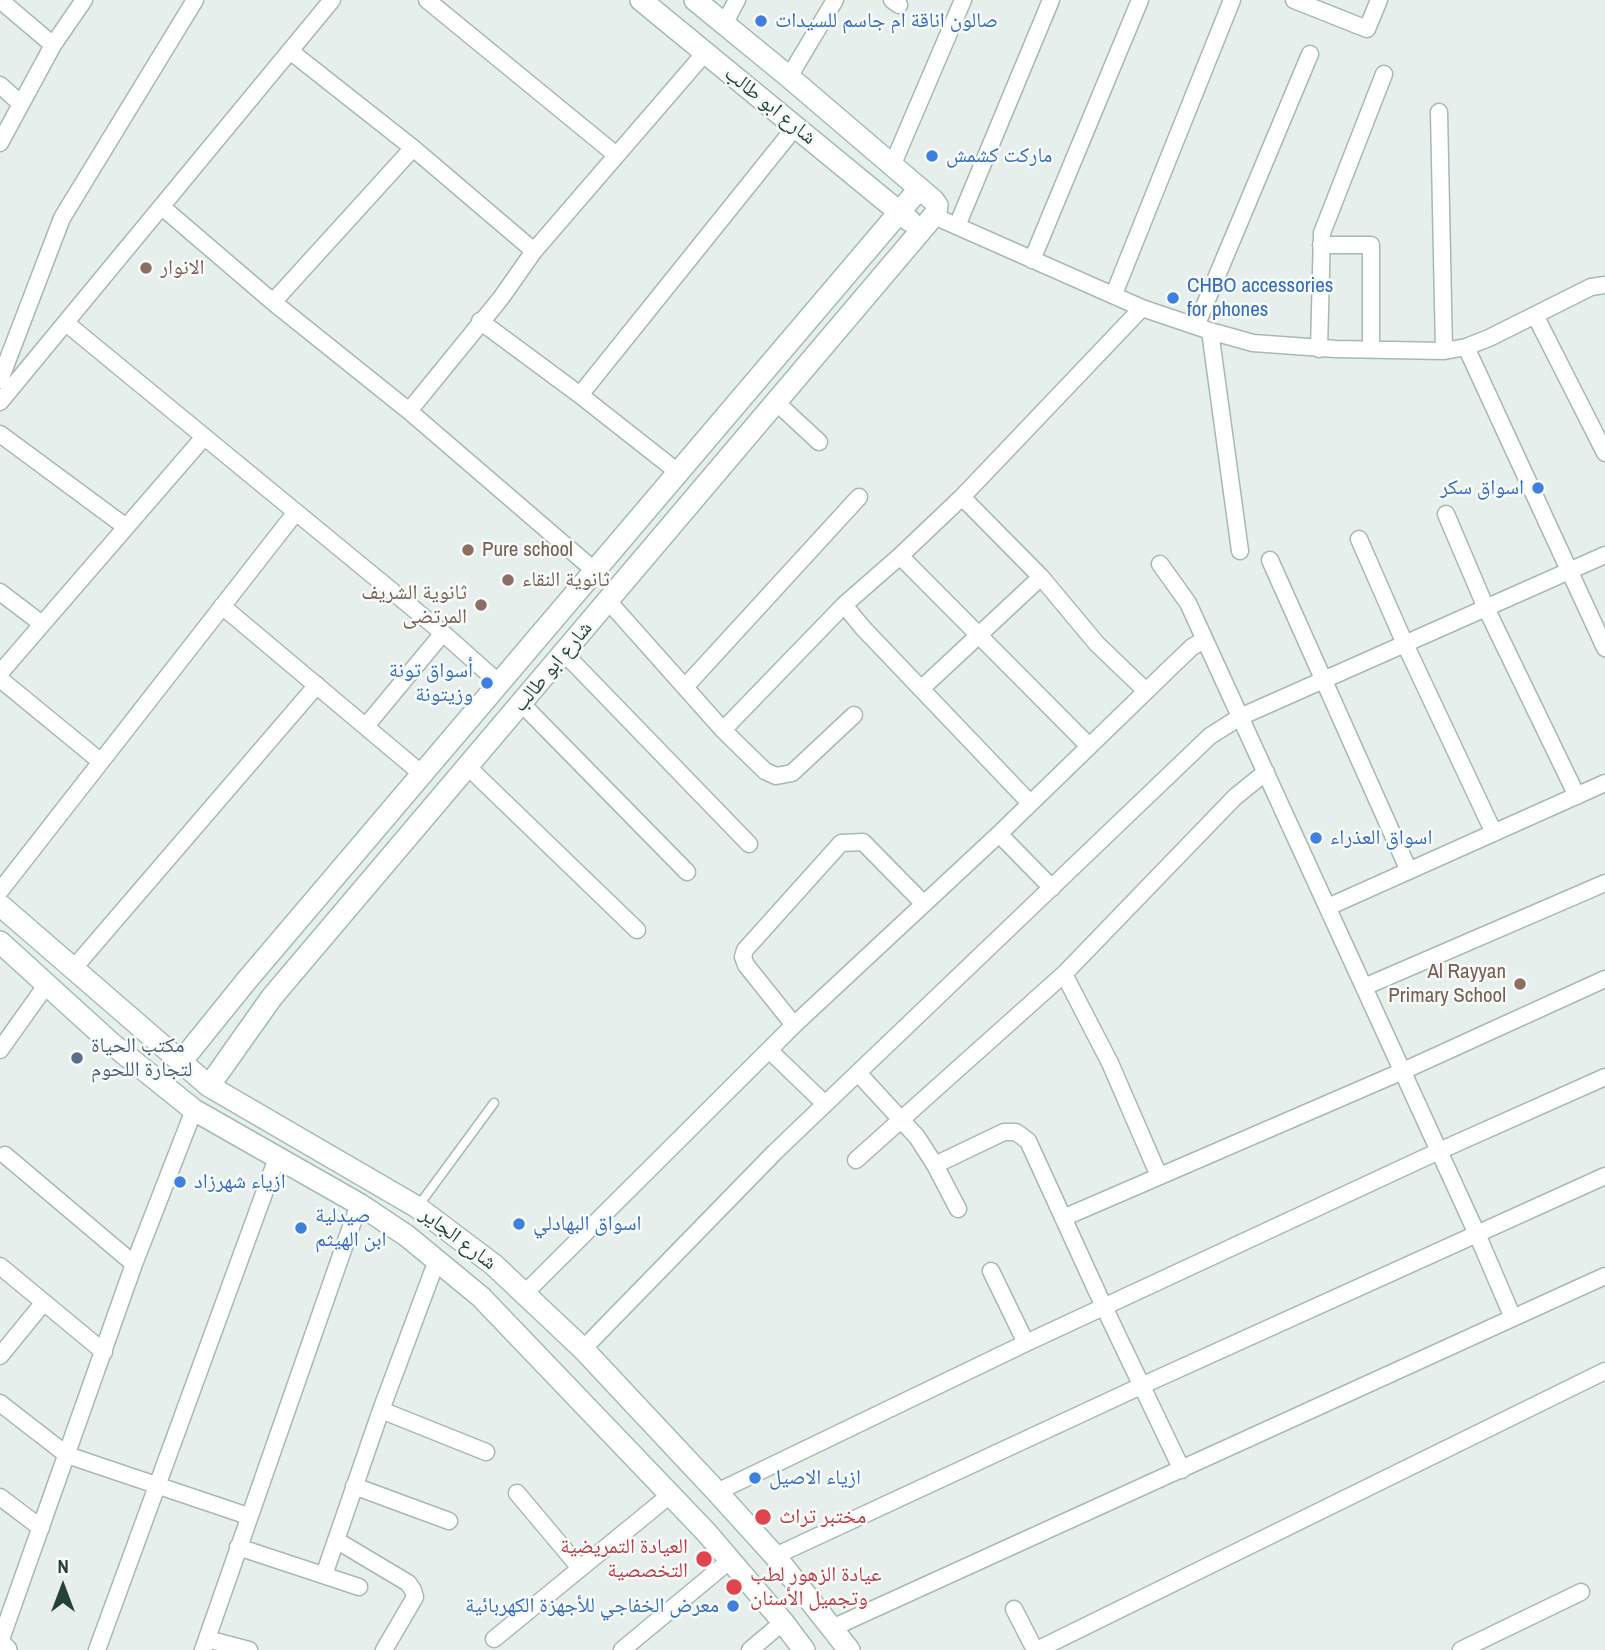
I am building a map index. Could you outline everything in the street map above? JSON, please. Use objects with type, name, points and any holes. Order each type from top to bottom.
[{"type":"street","points":[[1,0],[53,46]]},
{"type":"street","points":[[0,143],[53,46],[84,0]]},
{"type":"street","points":[[0,380],[62,218],[195,0]]},
{"type":"street","points":[[0,402],[332,0]]},
{"type":"street","points":[[427,0],[615,154]]},
{"type":"street","name":"شارع ابو طالب","points":[[641,0],[900,212]]},
{"type":"street","name":"شارع ابو طالب","points":[[209,1086],[272,997],[928,224],[937,205],[695,0]]},
{"type":"street","points":[[724,23],[737,0]]},
{"type":"street","points":[[789,77],[835,0]]},
{"type":"street","points":[[892,166],[963,0]]},
{"type":"street","points":[[957,226],[1051,0]]},
{"type":"street","points":[[1032,260],[1140,0]]},
{"type":"street","points":[[1114,294],[1231,0]]},
{"type":"street","points":[[1303,2],[1367,29],[1379,0]]},
{"type":"street","points":[[290,51],[413,148],[534,251]]},
{"type":"street","points":[[409,411],[501,298],[534,251],[704,54]]},
{"type":"street","points":[[1240,551],[1203,329],[1310,54]]},
{"type":"street","points":[[1319,349],[1322,233],[1384,74]]},
{"type":"street","points":[[0,85],[21,104]]},
{"type":"street","points":[[1439,112],[1444,351]]},
{"type":"street","points":[[580,395],[796,126]]},
{"type":"street","points":[[273,302],[413,148]]},
{"type":"street","name":"شارع ابو طالب","points":[[180,1063],[247,980],[919,188]]},
{"type":"street","points":[[162,206],[273,302],[409,411],[595,571]]},
{"type":"street","points":[[900,212],[928,224],[957,226],[1142,308],[1253,343],[1319,349],[1444,351],[1466,347],[1591,288],[1605,285]]},
{"type":"street","points":[[1321,245],[1371,245],[1371,349]]},
{"type":"street","points":[[723,730],[844,606],[901,556],[962,496],[1142,308]]},
{"type":"street","points":[[1535,315],[1605,453]]},
{"type":"street","points":[[480,321],[674,469]]},
{"type":"street","points":[[65,323],[443,633],[499,683]]},
{"type":"street","points":[[796,333],[820,352]]},
{"type":"street","points":[[1466,347],[1605,648]]},
{"type":"street","points":[[777,403],[819,442]]},
{"type":"street","points":[[0,434],[126,527]]},
{"type":"street","points":[[0,673],[204,436]]},
{"type":"street","points":[[685,687],[859,496]]},
{"type":"street","points":[[962,496],[1041,577],[1097,643],[1146,691]]},
{"type":"street","points":[[0,891],[296,512]]},
{"type":"street","points":[[1446,514],[1486,608],[1577,796]]},
{"type":"street","points":[[1359,539],[1494,833]]},
{"type":"street","points":[[555,1373],[583,1349],[775,1152],[1210,736],[1240,717],[1605,555]]},
{"type":"street","points":[[901,556],[1089,746]]},
{"type":"street","points":[[1270,560],[1409,871]]},
{"type":"street","points":[[1160,564],[1188,603],[1478,1234],[1513,1318]]},
{"type":"street","points":[[921,689],[1041,577]]},
{"type":"street","points":[[0,592],[42,624]]},
{"type":"street","points":[[609,601],[723,730],[765,771],[776,776],[792,772],[854,715]]},
{"type":"street","points":[[222,606],[422,774]]},
{"type":"street","points":[[844,606],[1030,803]]},
{"type":"street","points":[[366,726],[443,633]]},
{"type":"street","points":[[525,1293],[769,1050],[999,834],[1146,691],[1204,640]]},
{"type":"street","points":[[565,654],[749,844]]},
{"type":"street","points":[[0,679],[100,761]]},
{"type":"street","points":[[73,969],[317,685]]},
{"type":"street","points":[[522,704],[687,872]]},
{"type":"street","points":[[468,767],[638,930]]},
{"type":"street","points":[[856,1160],[1064,974],[1235,797],[1266,772]]},
{"type":"street","points":[[1328,907],[1605,783]]},
{"type":"street","points":[[999,834],[1052,888]]},
{"type":"street","points":[[794,1026],[746,965],[743,957],[745,950],[841,843],[863,842],[924,904]]},
{"type":"street","points":[[1364,987],[1605,883]]},
{"type":"street","name":"شارع الجاير","points":[[0,905],[209,1086],[417,1207],[494,1265],[583,1349],[718,1492],[775,1556],[849,1650]]},
{"type":"street","name":"شارع الجاير","points":[[0,942],[112,1044],[194,1110],[359,1204],[407,1236],[481,1297],[670,1495],[783,1622],[804,1650]]},
{"type":"street","points":[[1064,974],[1110,1063],[1159,1176]]},
{"type":"street","points":[[1063,1218],[1403,1071],[1605,979]]},
{"type":"street","points":[[247,980],[272,997]]},
{"type":"street","points":[[0,1049],[47,984]]},
{"type":"street","points":[[769,1050],[825,1104]]},
{"type":"street","points":[[858,1073],[917,1137],[958,1209]]},
{"type":"street","points":[[718,1492],[1026,1343],[1605,1077]]},
{"type":"street","points":[[6,1650],[0,1643],[134,1264],[194,1110]]},
{"type":"street","points":[[935,1165],[1004,1132],[1016,1132],[1028,1141],[1182,1469]]},
{"type":"street","points":[[5,1155],[134,1264]]},
{"type":"street","points":[[97,1650],[276,1158]]},
{"type":"street","points":[[775,1556],[1141,1386],[1605,1177]]},
{"type":"street","points":[[249,1650],[205,1645],[359,1204]]},
{"type":"street","points":[[324,1575],[381,1409],[437,1261]]},
{"type":"street","points":[[0,1266],[104,1352]]},
{"type":"street","points":[[991,1271],[1026,1343]]},
{"type":"street","points":[[832,1628],[1605,1276]]},
{"type":"street","points":[[0,1356],[44,1302]]},
{"type":"street","points":[[1014,1609],[1040,1649],[1605,1371]]},
{"type":"street","points":[[0,1402],[67,1455],[248,1516]]},
{"type":"street","points":[[381,1409],[486,1452]]},
{"type":"street","points":[[354,1486],[449,1521]]},
{"type":"street","points":[[517,1493],[580,1568]]},
{"type":"street","points":[[494,1639],[670,1495]]},
{"type":"street","points":[[0,1497],[41,1528]]},
{"type":"street","points":[[336,1540],[408,1583],[413,1590],[415,1597],[384,1650]]},
{"type":"street","points":[[238,1547],[359,1587]]},
{"type":"street","points":[[622,1650],[729,1561]]},
{"type":"street","points":[[1461,1650],[1581,1592]]},
{"type":"street","points":[[750,1650],[783,1622]]},
{"type":"lane","points":[[417,1207],[494,1103]]},
{"type":"place","name":"صالون اناقة ام جاسم للسيدات","points":[[761,21]]},
{"type":"place","name":"ماركت كشمش","points":[[932,156]]},
{"type":"place","name":"الانوار","points":[[146,268]]},
{"type":"place","name":"CHBO accessories for phones","points":[[1173,298]]},
{"type":"place","name":"اسواق سكر","points":[[1538,488]]},
{"type":"place","name":"Pure school","points":[[468,550]]},
{"type":"place","name":"ثانوية النقاء","points":[[508,580]]},
{"type":"place","name":"ثانوية الشريف المرتضى","points":[[481,605]]},
{"type":"place","name":"أسواق تونة وزيتونة","points":[[487,683]]},
{"type":"place","name":"اسواق العذراء","points":[[1316,838]]},
{"type":"place","name":"Al Rayyan Primary School","points":[[1520,984]]},
{"type":"place","name":"مكتب الحياة لتجارة اللحوم","points":[[77,1058]]},
{"type":"place","name":"ازياء شهرزاد","points":[[180,1182]]},
{"type":"place","name":"اسواق البهادلي","points":[[519,1224]]},
{"type":"place","name":"صيدلية ابن الهيثم","points":[[301,1228]]},
{"type":"place","name":"ازياء الاصيل","points":[[755,1478]]},
{"type":"place","name":"مختبر تراث","points":[[763,1517]]},
{"type":"place","name":"العيادة التمريضية التخصصية","points":[[704,1559]]},
{"type":"place","name":"عيادة الزهور لطب وتجميل الأسنان","points":[[734,1587]]},
{"type":"place","name":"معرض الخفاجي للأجهزة الكهربائية","points":[[733,1606]]}]
